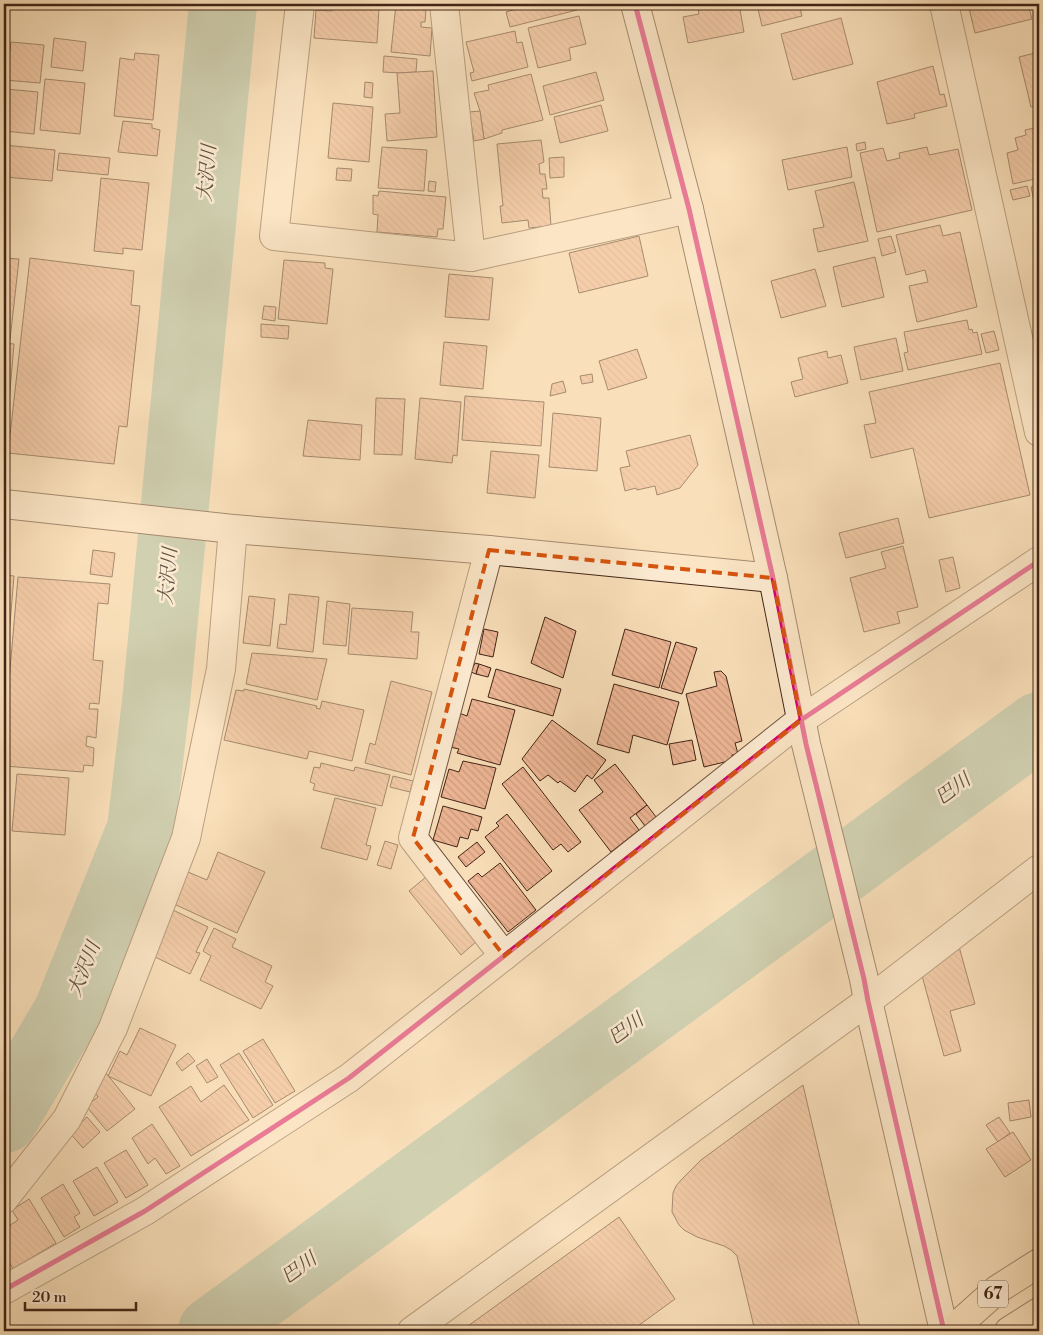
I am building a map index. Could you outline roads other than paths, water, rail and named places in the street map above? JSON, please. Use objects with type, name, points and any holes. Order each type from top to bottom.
[{"type":"main road","name":"67","points":[[951,1331],[998,1289],[1039,1263]]},
{"type":"main road","name":"67","points":[[1009,1331],[1039,1312]]},
{"type":"street","points":[[300,4],[274,236],[471,257],[689,209]]},
{"type":"street","points":[[444,4],[471,257]]},
{"type":"street","points":[[635,4],[689,209],[774,578],[803,732],[866,990],[944,1331]]},
{"type":"street","points":[[944,4],[1039,432]]},
{"type":"street","points":[[4,504],[227,529],[489,550],[774,578]]},
{"type":"street","points":[[4,1199],[67,1119],[109,1037],[186,838],[221,669],[227,529]]},
{"type":"street","points":[[489,550],[413,838],[504,956]]},
{"type":"street","points":[[4,1290],[145,1210],[349,1078],[504,956],[803,732],[1039,561]]},
{"type":"street","points":[[412,1331],[866,990],[1039,869]]},
{"type":"waterway","name":"大沢川","points":[[4,1119],[67,1013],[141,829],[156,702],[223,4]]},
{"type":"waterway","name":"巴川","points":[[212,1331],[1039,726]]}]
